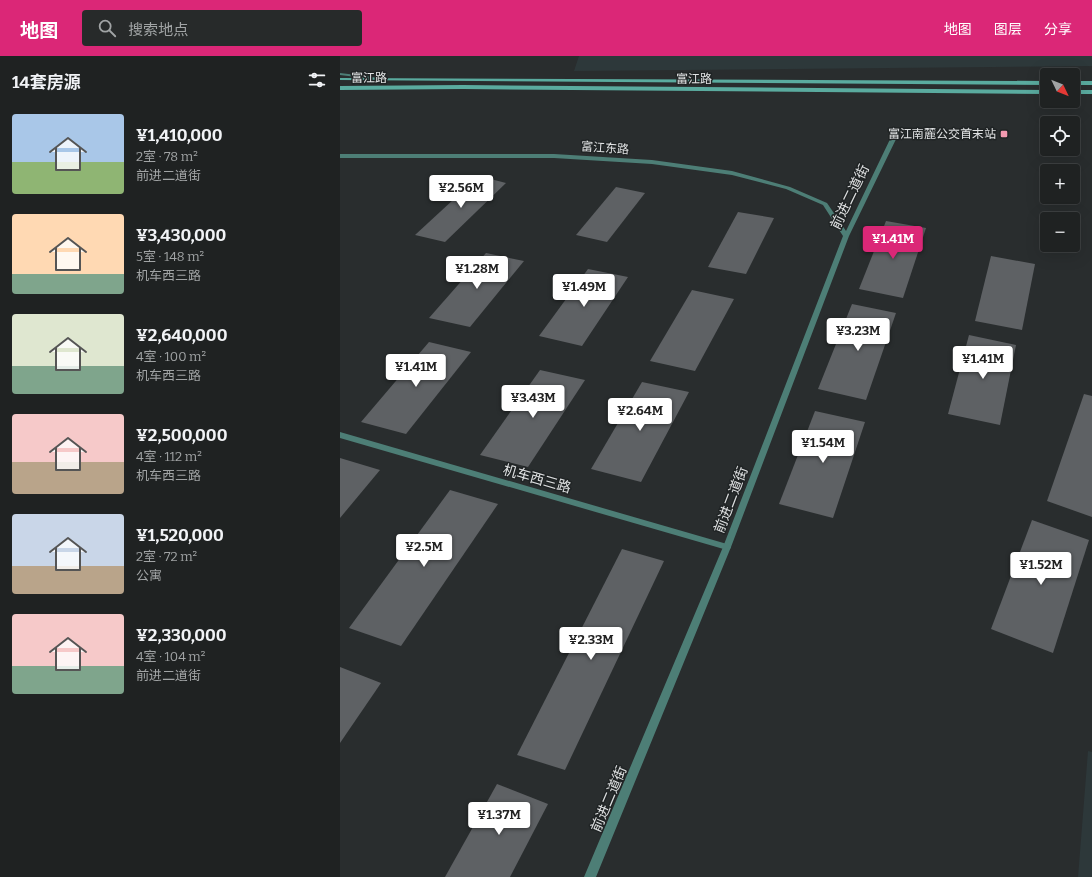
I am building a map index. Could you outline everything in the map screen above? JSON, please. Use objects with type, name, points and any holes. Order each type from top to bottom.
[{"type":"main road","name":"富江路","points":[[340,79],[1040,83]]},
{"type":"main road","points":[[1080,83],[1092,84]]},
{"type":"main road","name":"富江路","points":[[340,88],[462,87],[1040,92]]},
{"type":"main road","points":[[1080,92],[1092,92]]},
{"type":"street","points":[[340,74],[382,80]]},
{"type":"street","name":"前进二道街","points":[[590,877],[727,547],[846,236],[896,132]]},
{"type":"street","name":"富江东路","points":[[340,156],[554,156],[652,162],[732,173],[788,188],[824,204],[846,236]]},
{"type":"street","name":"机车西三路","points":[[340,435],[727,547]]},
{"type":"shaded area","points":[[579,56],[1092,56],[1092,66],[574,71]]},
{"type":"shaded area","points":[[1088,751],[1092,752],[1092,877],[1078,877]]},
{"type":"building","points":[[479,176],[506,183],[445,242],[415,235]]},
{"type":"building","points":[[616,187],[645,193],[607,242],[576,235]]},
{"type":"building","points":[[738,212],[774,218],[746,274],[708,267]]},
{"type":"building","points":[[886,221],[926,228],[903,298],[859,289]]},
{"type":"building","points":[[486,253],[524,261],[470,327],[429,318]]},
{"type":"building","points":[[991,256],[1035,264],[1022,330],[975,321]]},
{"type":"building","points":[[588,269],[628,277],[582,346],[539,336]]},
{"type":"building","points":[[692,290],[734,299],[695,371],[650,361]]},
{"type":"building","points":[[852,304],[896,313],[866,400],[818,389]]},
{"type":"building","points":[[969,335],[1016,345],[1000,425],[948,414]]},
{"type":"building","points":[[429,342],[471,352],[406,434],[361,422]]},
{"type":"building","points":[[540,370],[585,380],[528,467],[480,455]]},
{"type":"building","points":[[642,382],[689,392],[641,482],[591,469]]},
{"type":"building","points":[[1084,394],[1092,396],[1092,517],[1047,501]]},
{"type":"building","points":[[815,411],[865,422],[833,518],[779,504]]},
{"type":"building","points":[[340,458],[380,470],[340,518]]},
{"type":"building","points":[[450,490],[498,504],[401,646],[349,628]]},
{"type":"building","points":[[1032,520],[1089,540],[1053,653],[991,629]]},
{"type":"building","points":[[622,549],[664,561],[565,770],[517,755]]},
{"type":"building","points":[[340,667],[381,683],[340,743]]},
{"type":"building","points":[[497,784],[548,804],[510,877],[445,877]]},
{"type":"place","name":"富江南麓公交首末站","points":[[1004,134]]}]
